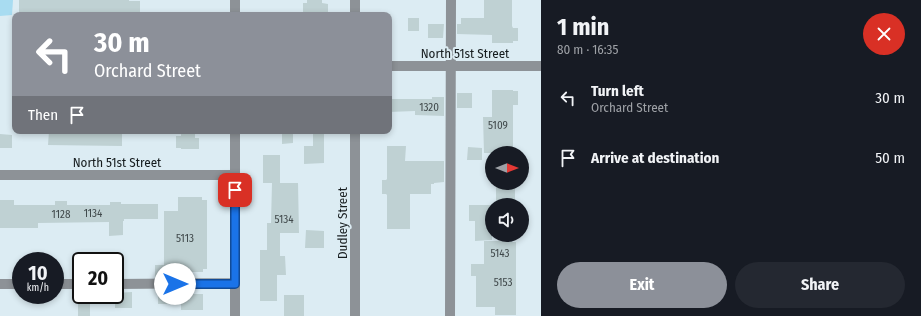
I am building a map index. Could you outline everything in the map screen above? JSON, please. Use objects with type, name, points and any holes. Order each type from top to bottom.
[{"type":"street","points":[[235,0],[235,12]]},
{"type":"street","points":[[355,0],[355,12]]},
{"type":"street","points":[[450,316],[451,0]]},
{"type":"street","name":"North 51st Street","points":[[392,66],[541,66]]},
{"type":"street","points":[[235,134],[235,316]]},
{"type":"street","name":"Dudley Street","points":[[355,134],[355,316]]},
{"type":"street","name":"North 51st Street","points":[[0,175],[235,175]]},
{"type":"street","points":[[0,284],[12,284]]},
{"type":"street","points":[[124,284],[235,284]]},
{"type":"shaded area","points":[[0,0],[13,0],[12,15],[0,16]]},
{"type":"building","points":[[19,0],[140,1],[140,12],[19,12]]},
{"type":"building","points":[[307,0],[322,0],[322,3],[328,4],[328,12],[303,12],[303,3],[307,3]]},
{"type":"building","points":[[484,0],[512,0],[512,26],[513,28],[518,28],[518,41],[513,41],[513,43],[492,43],[492,35],[457,34],[457,24],[461,24],[461,18],[484,18]]},
{"type":"building","points":[[408,18],[419,18],[419,31],[408,31]]},
{"type":"building","points":[[428,24],[444,24],[443,38],[428,38]]},
{"type":"building","points":[[492,90],[518,91],[518,105],[513,105],[513,146],[485,146],[484,153],[483,117],[492,117]]},
{"type":"building","points":[[457,93],[472,93],[472,108],[457,108]]},
{"type":"building","points":[[432,97],[444,97],[444,116],[415,115],[415,111],[392,112],[392,99],[432,99]]},
{"type":"building","points":[[0,134],[12,135],[12,148],[0,148]]},
{"type":"building","points":[[49,134],[122,134],[122,146],[48,145]]},
{"type":"building","points":[[181,134],[195,134],[195,138],[199,138],[199,149],[176,148],[176,136],[181,136]]},
{"type":"building","points":[[282,134],[293,134],[293,143],[282,144]]},
{"type":"building","points":[[313,134],[324,134],[324,163],[304,164],[304,146],[313,146]]},
{"type":"building","points":[[387,146],[406,146],[405,161],[444,161],[444,182],[431,184],[431,194],[410,194],[410,229],[387,229],[387,195],[382,194],[382,180],[387,179]]},
{"type":"building","points":[[468,147],[482,148],[482,160],[467,160]]},
{"type":"building","points":[[263,155],[280,155],[280,183],[298,183],[299,233],[280,233],[280,256],[285,256],[286,275],[277,275],[277,301],[260,301],[260,250],[267,250],[267,223],[271,223],[272,183],[263,183]]},
{"type":"building","points":[[496,190],[515,190],[515,198],[496,198]]},
{"type":"building","points":[[178,197],[202,197],[202,200],[207,200],[207,269],[203,269],[203,272],[174,272],[174,277],[155,277],[155,265],[164,265],[164,211],[178,211]]},
{"type":"building","points":[[0,200],[14,200],[14,205],[55,205],[55,201],[67,201],[67,205],[110,205],[110,202],[121,202],[121,204],[158,204],[158,219],[124,219],[123,235],[109,236],[109,222],[38,223],[38,228],[0,228]]},
{"type":"building","points":[[469,205],[485,205],[485,240],[475,241],[475,221],[469,221]]},
{"type":"building","points":[[306,230],[324,231],[324,248],[305,248]]},
{"type":"building","points":[[484,241],[516,242],[516,315],[495,315],[495,307],[476,307],[476,276],[471,276],[471,264],[484,264]]},
{"type":"building","points":[[158,290],[174,290],[174,294],[203,294],[203,310],[181,310],[181,304],[158,304]]},
{"type":"building","points":[[124,292],[132,292],[132,308],[115,308],[115,304],[124,304]]},
{"type":"building","points":[[284,295],[304,295],[304,316],[284,316]]},
{"type":"building","points":[[78,304],[90,304],[90,316],[78,316]]},
{"type":"route","points":[[175,284],[235,284],[235,190]]}]
